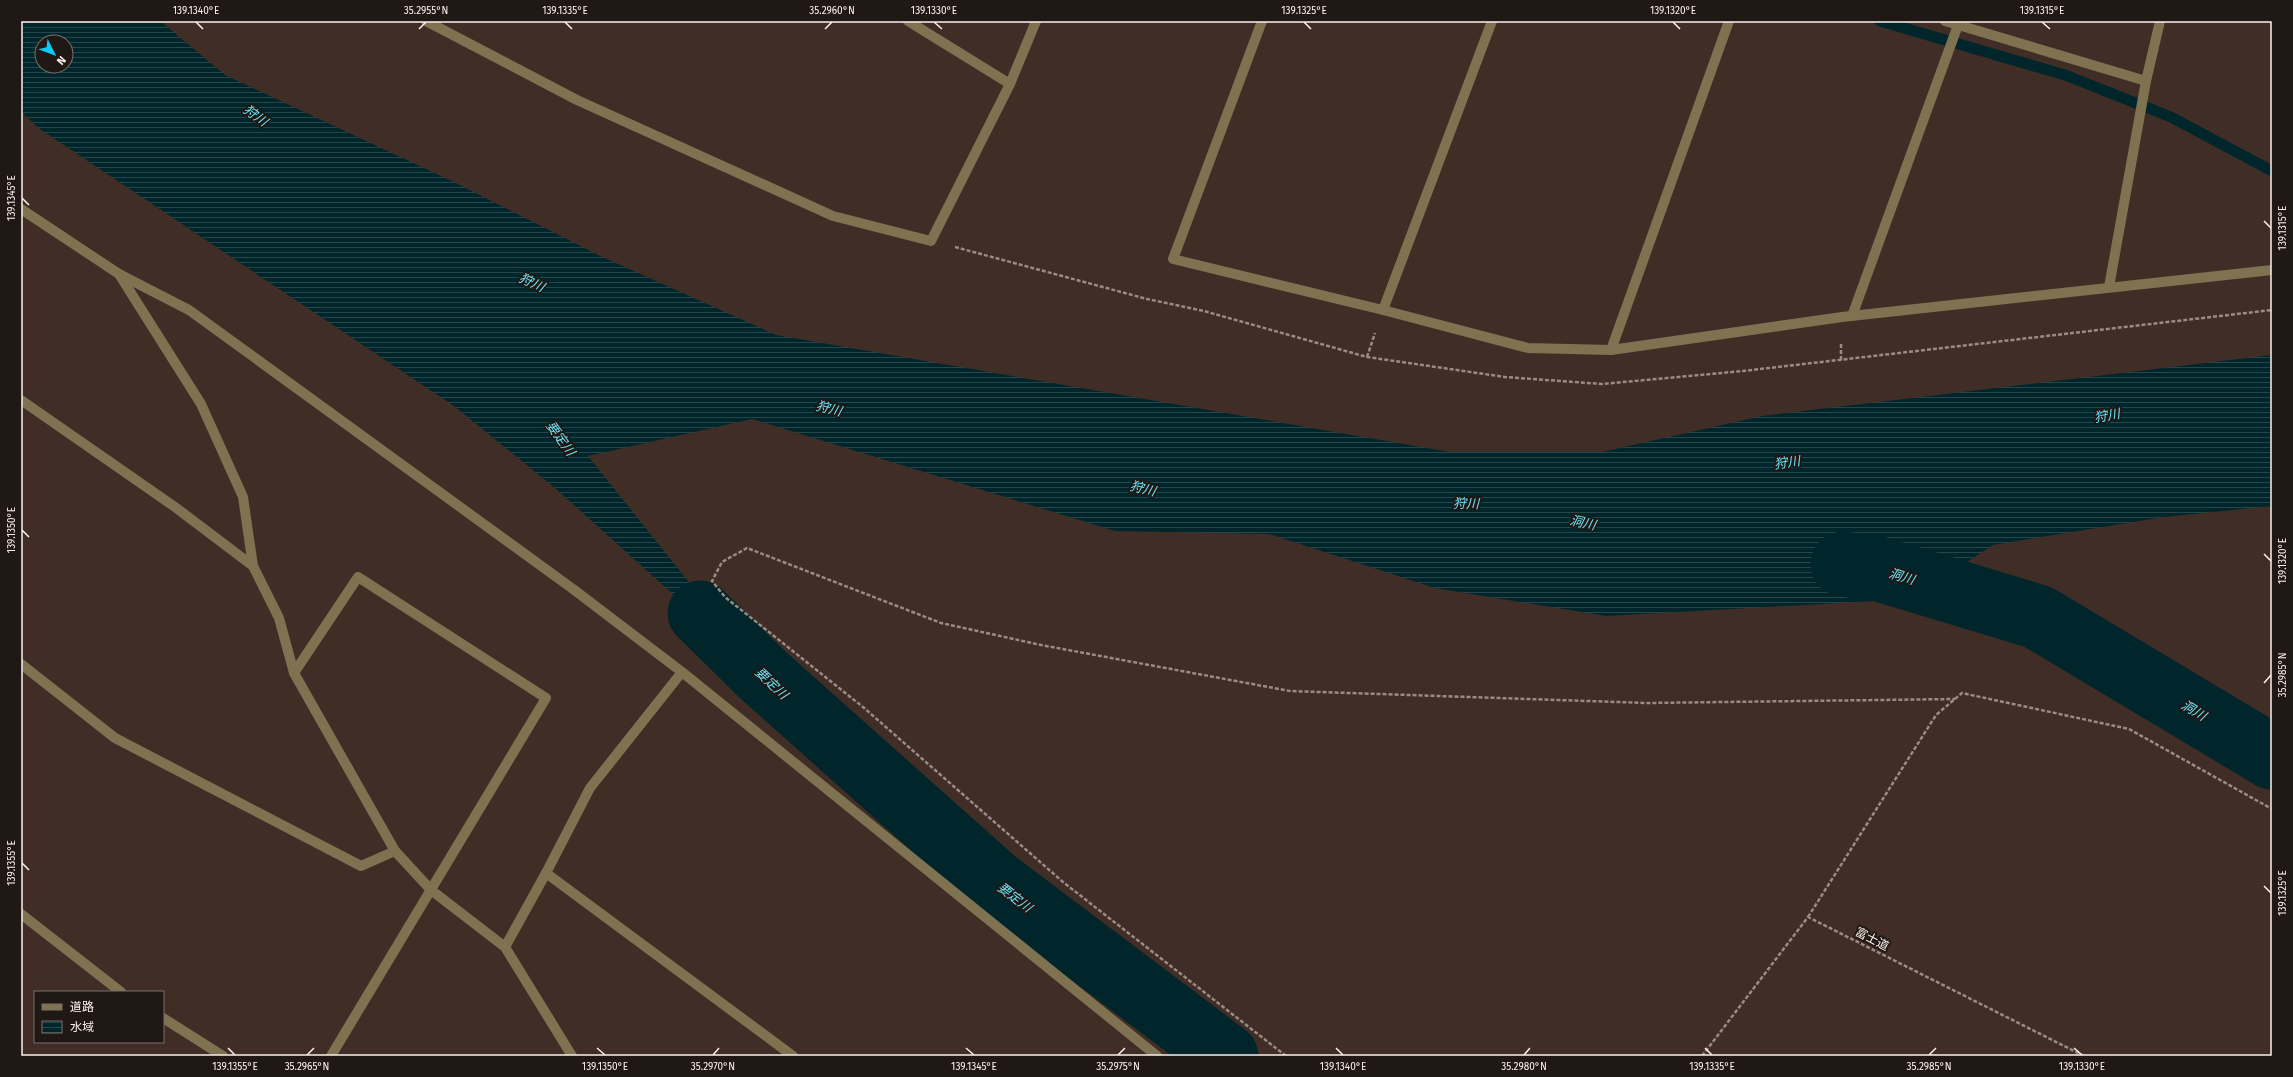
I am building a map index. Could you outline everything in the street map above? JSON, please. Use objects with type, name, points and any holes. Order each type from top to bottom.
[{"type":"street","points":[[426,21],[577,100],[833,216],[931,241],[1010,84],[1036,21]]},
{"type":"street","points":[[908,21],[1010,84]]},
{"type":"street","points":[[1262,21],[1173,258],[1383,310],[1528,348],[1610,350],[1852,316],[2272,270]]},
{"type":"street","points":[[1383,310],[1492,21]]},
{"type":"street","points":[[1610,350],[1729,21]]},
{"type":"street","points":[[1945,21],[2146,81]]},
{"type":"street","points":[[2109,287],[2146,81],[2160,21]]},
{"type":"street","points":[[1852,316],[1958,25]]},
{"type":"street","points":[[21,209],[119,274],[189,310],[574,589],[682,672],[1157,1056]]},
{"type":"street","points":[[119,274],[201,404],[242,497],[253,566],[279,618],[294,673],[395,851],[431,890],[505,947],[572,1056]]},
{"type":"street","points":[[21,400],[175,507],[253,566]]},
{"type":"street","points":[[294,673],[358,577],[546,698],[331,1056]]},
{"type":"street","points":[[21,664],[115,738],[361,866],[395,851]]},
{"type":"street","points":[[505,947],[546,873],[590,788],[682,672]]},
{"type":"street","points":[[546,873],[793,1056]]},
{"type":"street","points":[[21,914],[120,991]]},
{"type":"street","points":[[164,1019],[223,1056]]},
{"type":"path","points":[[1286,1056],[1063,882],[863,707],[725,597],[712,581],[722,562],[747,548],[941,623],[1041,645],[1290,691],[1647,703],[1955,699]]},
{"type":"path","points":[[1702,1056],[1808,916],[1936,715],[1962,693],[2129,729],[2272,809]]},
{"type":"path","name":"富士道","points":[[1808,916],[2084,1056]]},
{"type":"water","name":"狩川","points":[[21,21],[160,21],[225,75],[456,183],[598,255],[776,335],[1450,452],[1602,452],[1762,416],[2272,355],[2272,506],[2164,517],[1993,545],[1910,599],[1606,616],[1435,588],[1269,534],[1115,531],[752,419],[588,456],[764,676],[555,488],[454,406],[40,129],[21,112]]},
{"type":"waterway","points":[[1880,21],[2065,75],[2171,117],[2272,171]]},
{"type":"waterway","name":"洞川","points":[[1843,564],[1879,569],[2038,617],[2272,757]]},
{"type":"waterway","name":"要定川","points":[[700,613],[764,676],[994,881],[1226,1056]]}]
